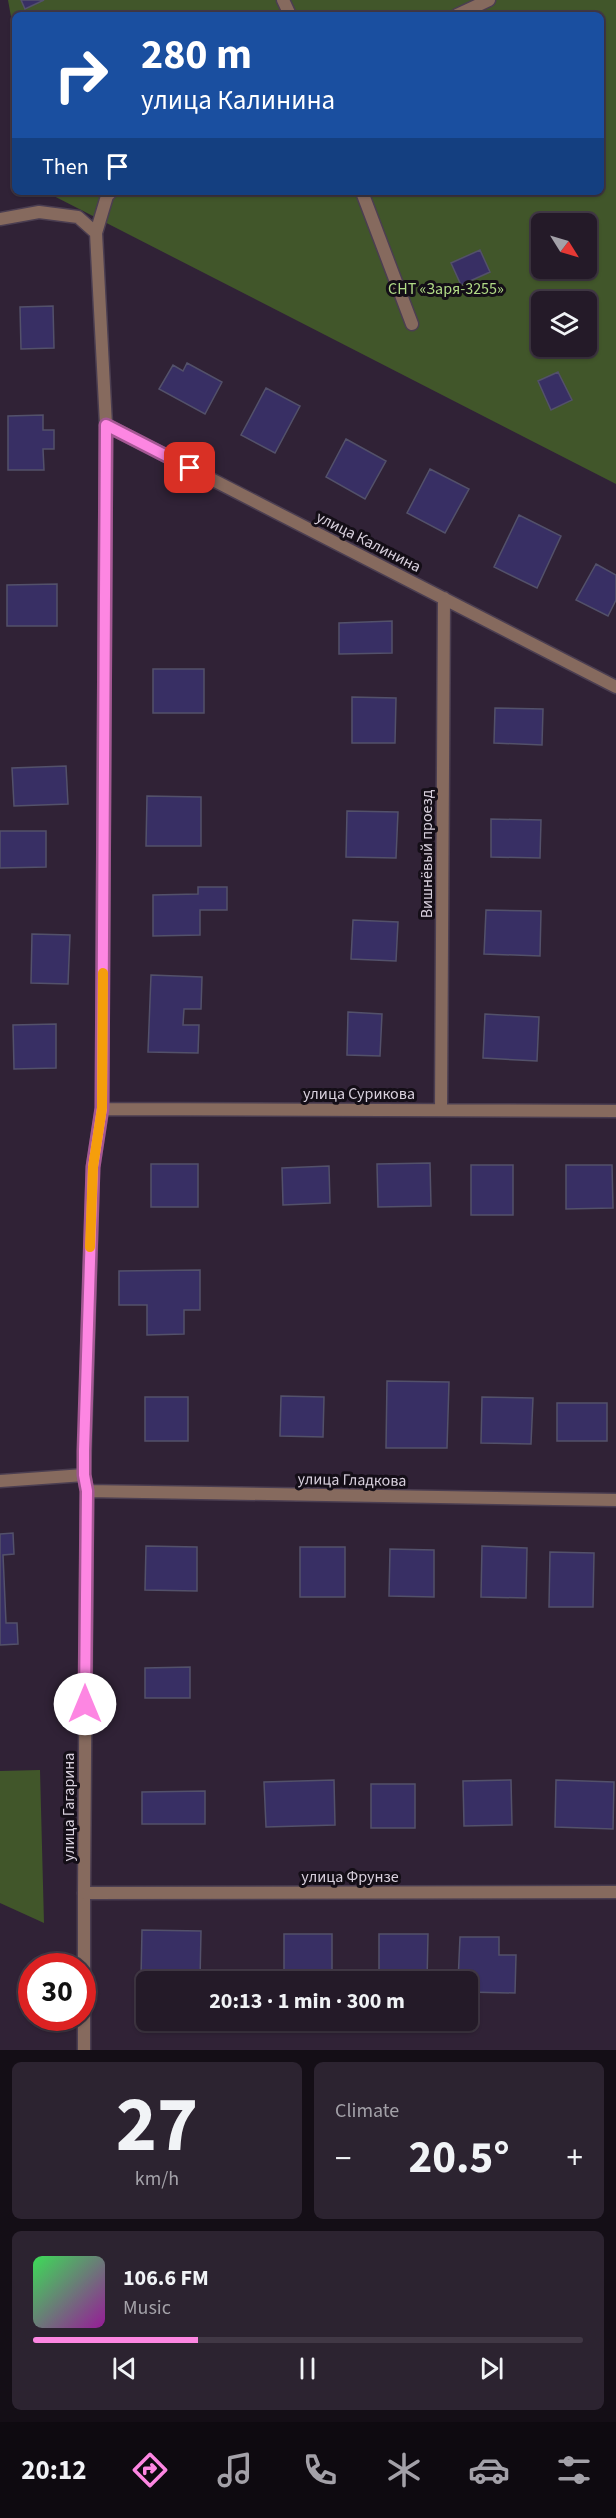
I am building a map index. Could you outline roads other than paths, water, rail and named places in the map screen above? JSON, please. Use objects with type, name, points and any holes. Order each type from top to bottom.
[{"type":"street","points":[[463,12],[489,0]]},
{"type":"street","name":"улица Гагарина","points":[[84,2050],[87,1491],[84,1475],[93,1167],[102,1108],[106,425],[96,232],[108,195]]},
{"type":"street","points":[[363,195],[412,324]]},
{"type":"street","points":[[0,219],[39,212],[78,217],[96,232]]},
{"type":"street","name":"улица Калинина","points":[[106,425],[616,687]]},
{"type":"street","name":"Вишнёвый проезд","points":[[441,1110],[444,598]]},
{"type":"street","name":"улица Сурикова","points":[[102,1108],[616,1111]]},
{"type":"street","points":[[0,1481],[84,1475]]},
{"type":"street","name":"улица Гладкова","points":[[87,1491],[616,1500]]},
{"type":"street","name":"улица Фрунзе","points":[[84,1893],[616,1892]]},
{"type":"park label","name":"СНТ «Заря-3255»","points":[[446,288]]}]
